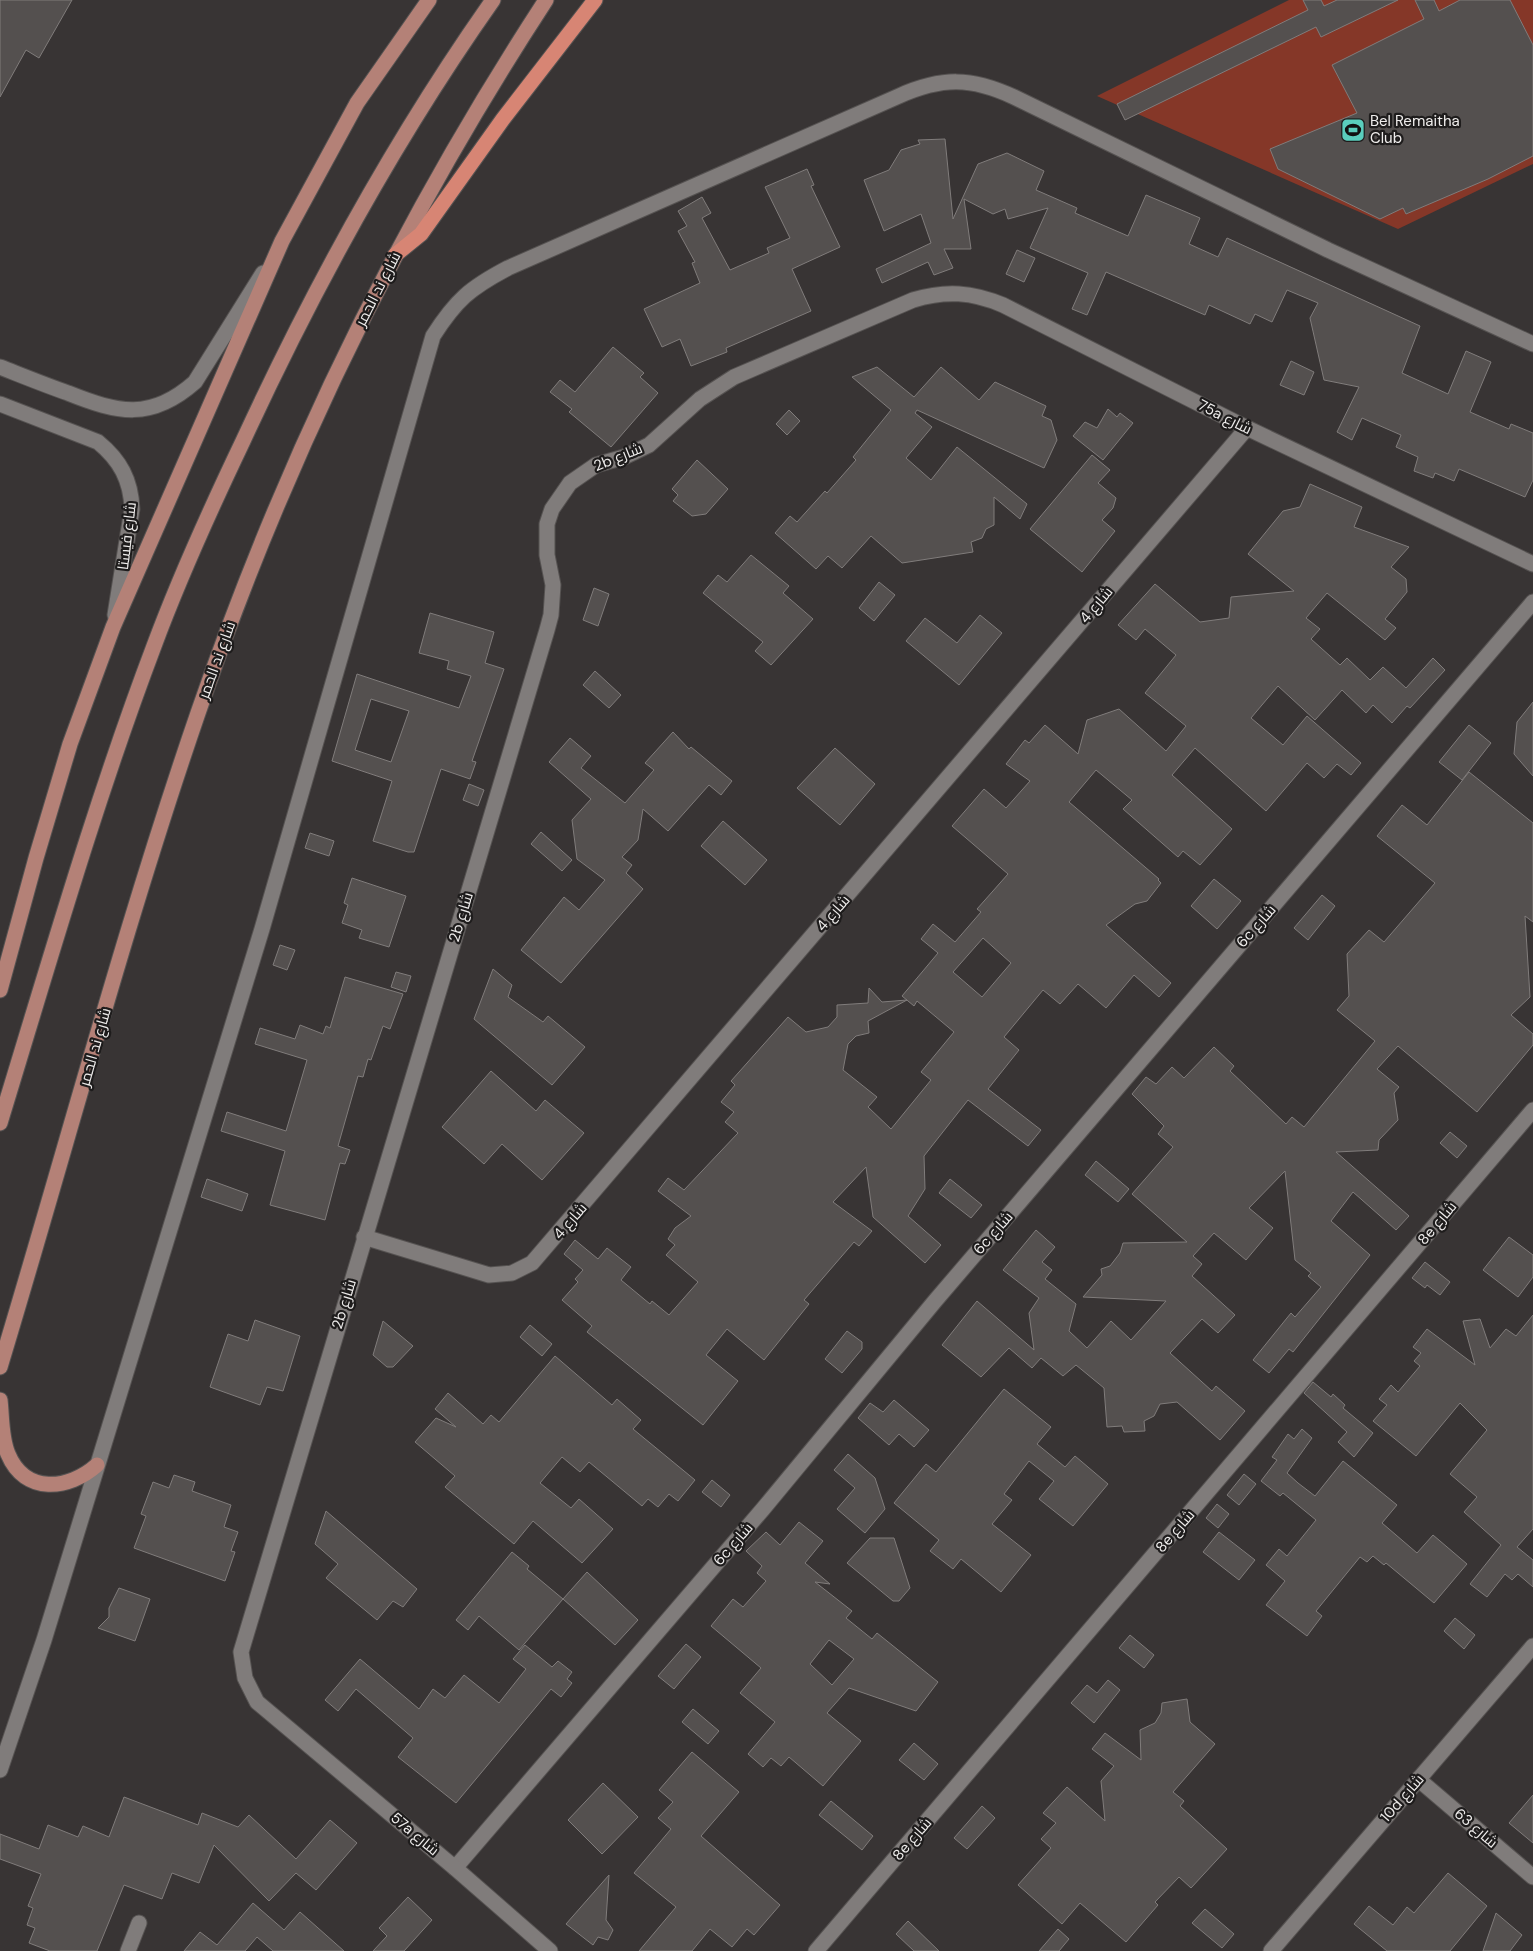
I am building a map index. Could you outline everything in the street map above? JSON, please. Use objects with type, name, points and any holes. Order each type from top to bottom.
[{"type":"highway","points":[[395,254],[421,234],[503,119],[595,0]]},
{"type":"main road","points":[[0,990],[36,858],[70,744],[113,627],[282,242],[358,103],[429,0]]},
{"type":"main road","points":[[0,1123],[90,832],[154,645],[188,560],[286,348],[368,195],[414,118],[492,0]]},
{"type":"main road","name":"شارع ند الحمر","points":[[0,1368],[160,824],[199,710],[250,574],[306,439],[395,254],[463,132],[546,0]]},
{"type":"main road","points":[[0,1400],[8,1455],[18,1469],[31,1479],[42,1483],[64,1484],[84,1476],[97,1465]]},
{"type":"street","points":[[0,1770],[44,1640],[262,929],[433,336],[452,307],[477,284],[565,242],[921,86],[944,81],[968,81],[991,87],[1014,97],[1336,254],[1533,344]]},
{"type":"street","points":[[0,367],[101,406],[130,411],[145,410],[165,403],[184,392],[195,382],[282,242]]},
{"type":"street","name":"75a شارع","points":[[913,300],[943,293],[959,292],[989,299],[1247,428],[1533,564]]},
{"type":"street","name":"2b شارع","points":[[278,1719],[257,1702],[245,1678],[241,1652],[364,1237],[548,630],[553,585],[546,540],[552,509],[560,495],[582,473],[596,465],[624,457],[649,444],[700,399],[734,377],[913,300]]},
{"type":"street","name":"شارع فيستا","points":[[0,404],[98,442],[109,451],[126,475],[132,497],[132,509],[113,627]]},
{"type":"street","name":"شارع 4","points":[[364,1237],[489,1275],[512,1273],[532,1263],[1247,428]]},
{"type":"street","name":"6c شارع","points":[[455,1868],[763,1509],[948,1286],[1533,602]]},
{"type":"street","name":"8e شارع","points":[[816,1951],[1533,1110]]},
{"type":"street","name":"10d شارع","points":[[1271,1951],[1533,1646]]},
{"type":"street","name":"57a شارع","points":[[278,1719],[550,1951]]},
{"type":"street","name":"شارع 63","points":[[1418,1778],[1533,1877]]},
{"type":"street","points":[[128,1951],[139,1923]]},
{"type":"shaded area","name":"Bel Remaitha Club","points":[[1289,0],[1533,0],[1533,164],[1398,229],[1097,96]]},
{"type":"building","points":[[0,0],[72,0],[39,58],[26,50],[0,97]]},
{"type":"building","points":[[1303,0],[1321,0],[1324,6],[1337,0],[1398,0],[1321,37],[1316,27],[1125,120],[1117,104],[1308,10]]},
{"type":"building","points":[[1415,0],[1434,0],[1439,11],[1460,0],[1510,0],[1533,45],[1533,156],[1488,179],[1406,214],[1403,208],[1380,219],[1278,169],[1270,149],[1357,113],[1332,65],[1424,19]]},
{"type":"building","points":[[945,139],[953,219],[978,164],[1007,153],[1044,171],[1036,190],[1077,208],[1075,213],[1128,236],[1146,195],[1200,218],[1189,244],[1218,257],[1227,238],[1420,326],[1402,373],[1448,394],[1466,351],[1491,362],[1470,412],[1509,429],[1511,424],[1533,433],[1533,480],[1525,497],[1459,469],[1454,481],[1435,473],[1433,478],[1414,471],[1418,457],[1396,447],[1401,435],[1362,418],[1352,440],[1337,432],[1359,387],[1324,380],[1310,318],[1318,303],[1287,290],[1272,322],[1255,314],[1250,324],[1209,305],[1205,315],[1106,272],[1087,315],[1072,309],[1088,273],[1030,248],[1048,208],[1008,219],[1005,209],[993,214],[964,199],[971,249],[944,249],[953,268],[934,275],[928,262],[882,283],[876,269],[931,243],[921,214],[884,231],[864,180],[889,170],[901,150],[920,144],[918,140]]},
{"type":"building","points":[[807,169],[814,185],[811,186],[840,247],[792,269],[811,311],[726,348],[727,352],[691,366],[680,339],[662,347],[644,309],[700,283],[692,263],[695,262],[678,231],[687,226],[678,211],[702,197],[711,213],[702,218],[730,270],[769,253],[767,248],[790,238],[765,187]]},
{"type":"building","points":[[1017,250],[1035,258],[1024,282],[1006,274]]},
{"type":"building","points":[[613,347],[644,373],[640,377],[658,393],[611,447],[569,412],[572,409],[550,392],[560,380],[575,392]]},
{"type":"building","points":[[1291,361],[1314,372],[1304,395],[1280,385]]},
{"type":"building","points":[[877,367],[914,397],[941,367],[979,400],[995,382],[1046,406],[1042,416],[1051,420],[1057,440],[1044,468],[917,410],[915,413],[932,427],[906,458],[931,480],[957,447],[1027,504],[1020,519],[994,497],[994,525],[986,529],[982,538],[971,542],[973,552],[902,563],[871,536],[842,568],[828,556],[816,569],[775,533],[790,516],[797,522],[825,491],[827,493],[856,460],[853,457],[891,410],[852,377]]},
{"type":"building","points":[[1108,409],[1117,417],[1120,413],[1133,423],[1103,460],[1073,436],[1085,422],[1097,428]]},
{"type":"building","points":[[789,410],[800,421],[787,435],[776,424]]},
{"type":"building","points":[[1092,455],[1110,470],[1098,483],[1116,498],[1113,508],[1102,520],[1115,531],[1082,572],[1030,529]]},
{"type":"building","points":[[697,460],[728,489],[706,514],[692,516],[673,501],[678,495],[672,489]]},
{"type":"building","points":[[1310,484],[1362,507],[1354,527],[1409,547],[1391,567],[1406,579],[1407,592],[1385,619],[1396,628],[1385,640],[1327,593],[1306,618],[1320,629],[1311,639],[1340,665],[1347,658],[1370,680],[1383,667],[1406,688],[1433,658],[1445,670],[1410,708],[1407,706],[1392,723],[1373,705],[1366,713],[1342,690],[1315,720],[1278,686],[1251,718],[1283,745],[1307,716],[1361,763],[1351,775],[1337,764],[1324,778],[1307,763],[1266,811],[1195,748],[1172,775],[1232,829],[1200,865],[1183,851],[1178,857],[1123,809],[1132,800],[1096,770],[1069,802],[1159,879],[1161,883],[1147,901],[1135,904],[1106,925],[1171,983],[1159,997],[1134,975],[1106,1008],[1078,984],[1060,1004],[1043,990],[1004,1037],[1019,1050],[988,1089],[1041,1130],[1028,1146],[968,1100],[924,1156],[925,1189],[908,1216],[941,1245],[925,1263],[873,1217],[866,1167],[833,1202],[872,1231],[859,1246],[854,1242],[804,1300],[809,1304],[764,1360],[727,1329],[706,1355],[738,1381],[703,1425],[587,1332],[592,1326],[562,1300],[578,1282],[575,1279],[583,1270],[564,1254],[575,1240],[598,1259],[607,1248],[631,1267],[621,1280],[650,1304],[652,1301],[669,1315],[698,1282],[666,1255],[675,1245],[668,1239],[675,1228],[691,1216],[658,1191],[668,1178],[684,1190],[738,1133],[725,1122],[734,1112],[721,1102],[735,1085],[731,1081],[788,1017],[806,1032],[828,1027],[837,1017],[837,1005],[868,1003],[869,988],[882,1002],[907,1000],[902,996],[938,953],[921,939],[933,924],[955,942],[981,912],[977,909],[1008,874],[952,826],[984,789],[1006,808],[1030,781],[1006,764],[1025,740],[1029,743],[1045,725],[1078,754],[1087,720],[1119,709],[1166,751],[1186,726],[1145,693],[1176,655],[1145,629],[1136,640],[1118,625],[1155,584],[1200,622],[1229,618],[1231,597],[1294,591],[1248,554],[1283,511],[1300,507]],"holes":[[[983,938],[1011,963],[982,997],[953,972]],[[907,1000],[914,1006],[917,1001],[954,1032],[921,1072],[931,1080],[891,1129],[868,1107],[877,1097],[843,1070],[848,1044],[856,1036],[869,1033],[868,1021]]]},
{"type":"building","points":[[751,555],[789,586],[783,593],[813,619],[771,665],[755,651],[763,642],[703,593],[718,575],[727,582]]},
{"type":"building","points":[[879,582],[895,595],[874,621],[859,608]]},
{"type":"building","points":[[594,588],[609,594],[598,626],[583,620]]},
{"type":"building","points":[[430,613],[494,632],[485,663],[504,669],[472,761],[476,762],[470,779],[441,769],[414,852],[408,852],[373,841],[392,781],[332,761],[357,674],[459,708],[471,676],[447,669],[449,661],[419,653]],"holes":[[[371,699],[409,711],[391,762],[355,750]]]},
{"type":"building","points":[[980,615],[1002,633],[959,685],[906,641],[925,618],[957,643]]},
{"type":"building","points":[[595,671],[621,695],[609,708],[583,685]]},
{"type":"building","points":[[1533,702],[1533,776],[1514,754],[1517,722]]},
{"type":"building","points":[[1469,725],[1491,743],[1462,780],[1439,762]]},
{"type":"building","points":[[673,732],[689,749],[691,747],[732,781],[721,795],[709,785],[668,831],[643,809],[638,840],[622,857],[632,865],[626,873],[643,889],[561,983],[521,950],[564,897],[579,910],[605,880],[577,859],[572,820],[591,799],[549,762],[570,738],[591,756],[581,768],[625,803],[654,770],[645,763]]},
{"type":"building","points":[[835,748],[875,784],[840,825],[797,788]]},
{"type":"building","points":[[1469,772],[1533,823],[1533,922],[1525,916],[1530,997],[1511,1015],[1533,1034],[1533,1045],[1477,1112],[1398,1046],[1377,1069],[1399,1087],[1394,1093],[1398,1120],[1379,1140],[1378,1150],[1336,1152],[1409,1216],[1396,1230],[1353,1192],[1331,1221],[1370,1255],[1293,1352],[1289,1349],[1269,1373],[1253,1360],[1291,1313],[1295,1317],[1321,1287],[1308,1276],[1311,1273],[1295,1260],[1285,1171],[1249,1208],[1273,1228],[1246,1260],[1214,1233],[1193,1256],[1202,1264],[1192,1276],[1235,1315],[1218,1333],[1202,1319],[1170,1353],[1212,1391],[1216,1386],[1245,1411],[1220,1440],[1177,1402],[1160,1404],[1154,1416],[1144,1421],[1145,1431],[1124,1432],[1122,1426],[1107,1427],[1104,1388],[1076,1365],[1063,1376],[1041,1358],[1032,1368],[1009,1348],[981,1377],[942,1345],[977,1301],[1034,1350],[1029,1313],[1039,1298],[1003,1270],[1036,1230],[1055,1247],[1042,1262],[1052,1270],[1045,1279],[1076,1304],[1069,1331],[1087,1348],[1111,1321],[1131,1340],[1166,1301],[1083,1297],[1102,1275],[1101,1269],[1110,1266],[1120,1253],[1123,1243],[1187,1242],[1132,1194],[1173,1147],[1158,1134],[1164,1126],[1132,1094],[1146,1077],[1156,1084],[1172,1067],[1184,1078],[1214,1047],[1234,1066],[1230,1071],[1286,1124],[1292,1117],[1304,1127],[1375,1041],[1337,1010],[1349,996],[1347,954],[1369,930],[1384,942],[1435,883],[1377,836],[1402,805],[1427,825]]},
{"type":"building","points":[[469,784],[484,790],[478,806],[463,800]]},
{"type":"building","points":[[723,821],[767,860],[745,885],[701,846]]},
{"type":"building","points":[[541,832],[572,860],[562,871],[531,844]]},
{"type":"building","points":[[310,833],[334,841],[329,856],[305,848]]},
{"type":"building","points":[[352,878],[406,896],[389,947],[359,938],[362,930],[342,923],[348,905],[344,903]]},
{"type":"building","points":[[1214,879],[1241,901],[1217,929],[1191,906]]},
{"type":"building","points":[[1322,895],[1335,906],[1308,940],[1294,928]]},
{"type":"building","points":[[280,945],[295,950],[287,970],[273,965]]},
{"type":"building","points":[[493,969],[512,985],[508,997],[543,1022],[548,1016],[585,1047],[552,1085],[474,1019]]},
{"type":"building","points":[[396,972],[411,976],[406,992],[391,987]]},
{"type":"building","points":[[345,977],[403,994],[390,1029],[383,1026],[371,1060],[368,1059],[363,1077],[358,1076],[338,1146],[350,1150],[345,1164],[340,1163],[325,1220],[270,1205],[285,1151],[221,1131],[227,1112],[286,1131],[307,1060],[255,1044],[260,1028],[295,1039],[300,1025],[323,1034],[326,1026],[330,1028]]},
{"type":"building","points":[[491,1071],[536,1111],[545,1100],[584,1133],[542,1180],[502,1144],[484,1164],[442,1127]]},
{"type":"building","points":[[1450,1132],[1467,1146],[1457,1158],[1440,1143]]},
{"type":"building","points":[[1096,1161],[1129,1189],[1118,1202],[1085,1175]]},
{"type":"building","points":[[207,1179],[248,1194],[242,1211],[201,1197]]},
{"type":"building","points":[[950,1179],[982,1205],[971,1218],[939,1193]]},
{"type":"building","points":[[1509,1237],[1533,1255],[1533,1277],[1518,1297],[1483,1270]]},
{"type":"building","points":[[1425,1262],[1450,1282],[1440,1295],[1427,1285],[1425,1288],[1412,1278]]},
{"type":"building","points":[[1533,1315],[1533,1529],[1517,1547],[1533,1560],[1533,1587],[1518,1574],[1512,1580],[1505,1574],[1487,1597],[1470,1584],[1501,1545],[1464,1512],[1477,1497],[1450,1474],[1487,1430],[1460,1403],[1416,1456],[1373,1421],[1387,1405],[1379,1399],[1391,1385],[1398,1392],[1420,1366],[1414,1361],[1421,1353],[1413,1347],[1427,1329],[1475,1365],[1463,1321],[1480,1319],[1490,1348],[1506,1329],[1516,1336]]},
{"type":"building","points":[[255,1320],[300,1336],[283,1391],[267,1387],[260,1405],[210,1387],[228,1334],[248,1341]]},
{"type":"building","points":[[383,1321],[413,1346],[393,1367],[387,1367],[373,1355]]},
{"type":"building","points":[[530,1325],[552,1344],[542,1356],[520,1337]]},
{"type":"building","points":[[847,1331],[862,1342],[862,1349],[842,1373],[825,1359]]},
{"type":"building","points":[[555,1356],[612,1405],[617,1399],[641,1420],[633,1429],[695,1480],[678,1501],[669,1494],[658,1507],[648,1499],[642,1506],[589,1462],[580,1472],[562,1457],[540,1483],[571,1508],[579,1499],[613,1529],[582,1563],[533,1521],[514,1544],[445,1487],[455,1476],[415,1442],[436,1418],[456,1427],[435,1409],[448,1393],[483,1424],[491,1415],[499,1422]]},
{"type":"building","points":[[1313,1382],[1331,1397],[1333,1394],[1345,1405],[1343,1408],[1373,1433],[1354,1457],[1338,1442],[1347,1432],[1304,1393]]},
{"type":"building","points":[[1004,1389],[1051,1427],[1037,1444],[1065,1467],[1075,1456],[1108,1484],[1073,1526],[1039,1499],[1054,1481],[1029,1461],[1004,1494],[1012,1500],[992,1524],[1031,1555],[1001,1592],[961,1559],[953,1569],[930,1551],[939,1540],[894,1503],[926,1464],[936,1472]]},
{"type":"building","points":[[894,1400],[929,1430],[914,1447],[899,1434],[889,1445],[858,1418],[870,1403],[883,1412]]},
{"type":"building","points":[[1302,1429],[1312,1438],[1287,1473],[1298,1483],[1315,1496],[1343,1461],[1397,1505],[1382,1523],[1417,1553],[1433,1535],[1467,1564],[1434,1603],[1386,1563],[1384,1565],[1373,1556],[1367,1562],[1360,1557],[1316,1611],[1322,1616],[1307,1636],[1266,1605],[1285,1581],[1266,1565],[1279,1549],[1287,1556],[1316,1520],[1283,1493],[1280,1496],[1261,1481],[1277,1460],[1272,1457],[1288,1434],[1294,1439]]},
{"type":"building","points":[[848,1454],[875,1478],[885,1509],[865,1533],[837,1509],[855,1488],[834,1470]]},
{"type":"building","points":[[1244,1474],[1256,1484],[1239,1505],[1227,1495]]},
{"type":"building","points":[[174,1475],[195,1482],[192,1491],[231,1505],[224,1527],[238,1532],[231,1551],[235,1552],[225,1581],[134,1548],[146,1516],[141,1514],[153,1482],[169,1488]]},
{"type":"building","points":[[712,1480],[730,1495],[721,1507],[702,1492]]},
{"type":"building","points":[[1217,1504],[1229,1514],[1218,1528],[1206,1518]]},
{"type":"building","points":[[326,1511],[417,1589],[403,1607],[393,1601],[377,1620],[326,1578],[338,1564],[315,1544]]},
{"type":"building","points":[[799,1522],[823,1541],[805,1563],[830,1584],[815,1582],[852,1611],[846,1618],[872,1639],[877,1633],[938,1682],[916,1711],[849,1688],[827,1713],[861,1741],[823,1786],[789,1757],[781,1766],[771,1758],[763,1767],[748,1754],[775,1722],[740,1693],[761,1668],[711,1626],[733,1599],[743,1607],[766,1581],[757,1573],[762,1566],[746,1551],[766,1532],[780,1545]],"holes":[[[829,1640],[854,1659],[832,1685],[810,1664]]]},
{"type":"building","points":[[1219,1532],[1255,1560],[1239,1580],[1203,1552]]},
{"type":"building","points":[[870,1538],[894,1538],[910,1588],[899,1601],[893,1601],[847,1563]]},
{"type":"building","points":[[512,1552],[529,1566],[527,1569],[563,1599],[519,1650],[479,1616],[468,1630],[456,1620]]},
{"type":"building","points":[[587,1572],[638,1620],[615,1645],[563,1599]]},
{"type":"building","points":[[119,1588],[150,1599],[135,1641],[98,1628],[109,1617],[109,1608]]},
{"type":"building","points":[[1455,1618],[1475,1635],[1464,1649],[1444,1631]]},
{"type":"building","points":[[1130,1635],[1154,1655],[1144,1668],[1119,1648]]},
{"type":"building","points":[[686,1644],[701,1657],[674,1689],[658,1676]]},
{"type":"building","points":[[525,1645],[552,1667],[558,1661],[572,1672],[567,1679],[572,1683],[561,1697],[551,1689],[456,1803],[398,1757],[413,1738],[356,1689],[338,1711],[325,1700],[360,1659],[419,1709],[433,1689],[445,1698],[464,1675],[499,1703],[526,1669],[513,1659]]},
{"type":"building","points":[[1108,1680],[1120,1690],[1094,1723],[1071,1703],[1087,1685],[1097,1693]]},
{"type":"building","points":[[1187,1699],[1190,1722],[1215,1744],[1173,1792],[1184,1801],[1180,1806],[1227,1849],[1191,1888],[1179,1877],[1155,1902],[1158,1905],[1126,1942],[1080,1903],[1062,1924],[1018,1885],[1051,1848],[1041,1839],[1056,1823],[1043,1813],[1067,1787],[1105,1821],[1101,1781],[1114,1766],[1092,1749],[1105,1733],[1141,1760],[1140,1730],[1155,1723],[1161,1713],[1162,1703]]},
{"type":"building","points":[[693,1709],[719,1731],[708,1744],[682,1722]]},
{"type":"building","points":[[914,1743],[938,1764],[924,1780],[899,1760]]},
{"type":"building","points":[[692,1752],[739,1792],[701,1836],[780,1905],[754,1935],[747,1929],[732,1947],[710,1929],[692,1951],[639,1951],[676,1907],[634,1873],[671,1829],[658,1818],[673,1802],[659,1790]]},
{"type":"building","points":[[603,1783],[638,1817],[602,1854],[568,1820]]},
{"type":"building","points":[[1533,1795],[1533,1843],[1509,1823]]},
{"type":"building","points":[[124,1797],[198,1825],[202,1813],[238,1827],[249,1815],[296,1859],[330,1820],[357,1843],[316,1890],[296,1873],[269,1901],[214,1845],[199,1883],[172,1873],[162,1899],[124,1885],[97,1951],[50,1951],[29,1943],[35,1928],[27,1925],[33,1908],[28,1906],[41,1874],[0,1859],[0,1834],[39,1849],[48,1825],[78,1837],[83,1826],[109,1837]]},
{"type":"building","points":[[831,1801],[873,1836],[862,1850],[819,1815]]},
{"type":"building","points":[[982,1806],[995,1818],[967,1849],[954,1838]]},
{"type":"building","points":[[1448,1873],[1487,1906],[1450,1951],[1387,1951],[1354,1924],[1369,1906],[1393,1925],[1407,1907],[1414,1913]]},
{"type":"building","points":[[609,1875],[606,1920],[613,1930],[608,1940],[598,1937],[593,1945],[566,1924]]},
{"type":"building","points":[[408,1897],[432,1920],[404,1951],[373,1951],[387,1936],[379,1928]]},
{"type":"building","points":[[253,1903],[284,1930],[300,1912],[344,1951],[273,1951],[257,1937],[245,1951],[184,1951],[200,1932],[217,1945]]},
{"type":"building","points":[[1205,1909],[1234,1934],[1222,1948],[1192,1923]]},
{"type":"building","points":[[1496,1913],[1522,1935],[1510,1951],[1483,1951]]},
{"type":"building","points":[[908,1921],[939,1951],[914,1951],[896,1934]]},
{"type":"building","points":[[1058,1929],[1069,1939],[1059,1951],[1039,1951]]},
{"type":"place","name":"Bel Remaitha Club","points":[[1353,130]]}]
